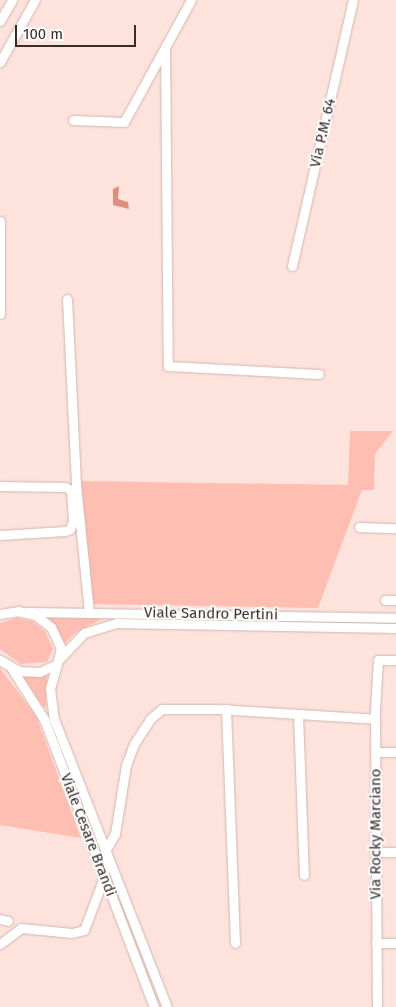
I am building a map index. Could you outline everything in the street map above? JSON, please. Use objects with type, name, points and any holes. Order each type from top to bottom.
[{"type":"street","points":[[0,21],[12,0]]},
{"type":"street","points":[[0,62],[35,0]]},
{"type":"street","points":[[73,120],[124,122],[191,0]]},
{"type":"street","name":"Via P.M. 64","points":[[292,266],[353,0]]},
{"type":"street","points":[[165,48],[168,366],[319,374]]},
{"type":"street","points":[[0,221],[0,314]]},
{"type":"street","points":[[67,299],[76,484],[89,612]]},
{"type":"street","points":[[0,486],[65,487],[71,490],[73,507],[73,521],[70,529],[65,532],[0,535]]},
{"type":"street","points":[[359,527],[396,528]]},
{"type":"street","points":[[385,600],[396,600]]},
{"type":"street","name":"Viale Sandro Pertini","points":[[3,612],[396,618]]},
{"type":"street","points":[[0,660],[12,668],[27,673],[40,672],[58,661],[59,640],[51,627],[27,612]]},
{"type":"street","name":"Viale Sandro Pertini","points":[[58,661],[84,633],[116,623],[396,628]]},
{"type":"street","name":"Via Rocky Marciano","points":[[377,1007],[375,718],[378,660],[396,660]]},
{"type":"street","name":"Viale Cesare Brandi","points":[[58,661],[50,688],[51,707],[166,1007]]},
{"type":"street","name":"Viale Cesare Brandi","points":[[12,668],[44,719],[154,1007]]},
{"type":"street","points":[[0,944],[20,928],[72,933],[84,930],[104,877],[105,851],[115,834],[126,765],[134,744],[150,720],[162,710],[226,710],[375,718]]},
{"type":"street","points":[[226,710],[235,943]]},
{"type":"street","points":[[298,714],[304,875]]},
{"type":"street","points":[[376,752],[396,752]]},
{"type":"street","points":[[375,852],[396,852]]},
{"type":"street","points":[[376,943],[396,943]]},
{"type":"shaded area","points":[[119,186],[118,199],[128,202],[129,209],[113,205],[113,189]]},
{"type":"shaded area","points":[[350,431],[393,431],[375,454],[374,490],[362,490],[318,608],[90,604],[80,481],[348,485]]},
{"type":"shaded area","points":[[47,617],[102,619],[75,633],[64,644]]},
{"type":"shaded area","points":[[17,618],[32,621],[45,631],[53,649],[47,662],[21,664],[0,649],[0,623]]},
{"type":"shaded area","points":[[0,668],[36,716],[81,838],[0,825]]},
{"type":"shaded area","points":[[47,674],[46,707],[43,707],[23,677]]}]
